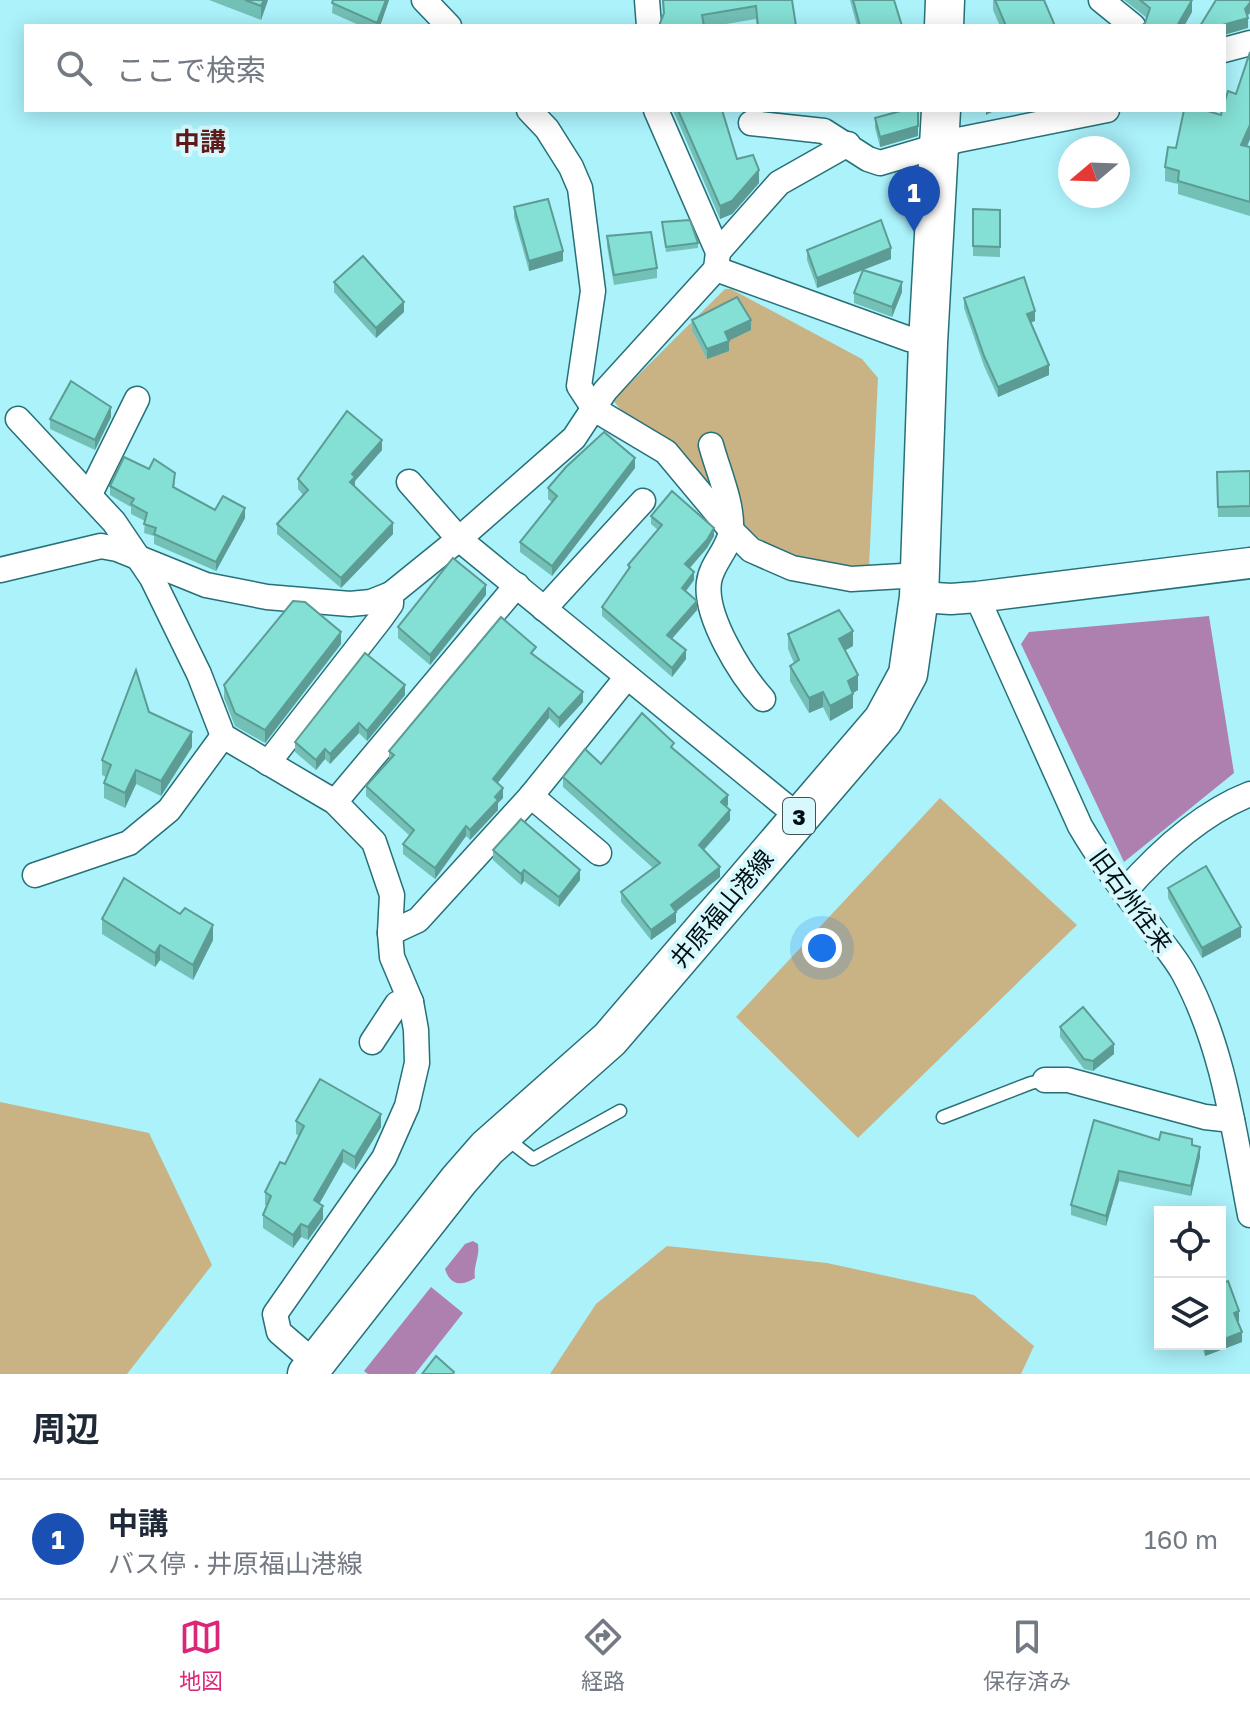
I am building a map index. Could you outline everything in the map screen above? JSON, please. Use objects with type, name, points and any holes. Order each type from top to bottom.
[{"type":"main road","points":[[944,24],[945,0]]},
{"type":"main road","name":"井原福山港線","points":[[311,1369],[459,1180],[502,1135],[610,1039],[883,720],[893,704],[908,674],[914,648],[920,586],[928,343],[941,128]]},
{"type":"street","points":[[424,0],[447,24]]},
{"type":"street","points":[[647,0],[649,24]]},
{"type":"street","points":[[1101,0],[1131,24]]},
{"type":"street","points":[[1226,49],[1250,43]]},
{"type":"street","points":[[531,112],[547,129],[580,188],[593,291],[579,386],[594,409],[666,452],[751,550],[792,568],[851,579],[920,586],[951,599],[1250,563]]},
{"type":"street","points":[[657,112],[717,260],[909,339],[928,343]]},
{"type":"street","points":[[751,123],[824,131],[868,159],[880,163],[941,128],[1089,112]]},
{"type":"street","points":[[0,570],[101,546],[206,585],[267,597],[350,604],[371,602],[391,594],[574,438],[605,391],[779,183],[848,144]]},
{"type":"street","points":[[90,494],[137,399]]},
{"type":"street","points":[[18,419],[119,528],[152,578],[199,674],[223,736],[335,802],[374,842],[380,855],[392,895],[392,957],[411,1002],[417,1063],[407,1106],[384,1158],[275,1314],[279,1332],[311,1369]]},
{"type":"street","points":[[711,445],[731,530],[708,581],[709,594],[721,636],[746,681],[763,699]]},
{"type":"street","points":[[409,482],[459,539],[799,817]]},
{"type":"street","points":[[544,609],[643,501]]},
{"type":"street","points":[[335,802],[517,585]]},
{"type":"street","points":[[268,763],[381,618],[391,604],[391,594]]},
{"type":"street","name":"旧石州往来","points":[[977,597],[1080,826],[1102,862],[1181,969],[1211,1036],[1238,1085],[1232,1120],[1250,1215]]},
{"type":"street","points":[[390,933],[418,920],[531,796],[627,677]]},
{"type":"street","points":[[35,875],[129,843],[169,810],[223,736]]},
{"type":"street","points":[[1124,892],[1191,828],[1233,801],[1250,794]]},
{"type":"street","points":[[531,796],[599,853]]},
{"type":"street","points":[[372,1042],[397,1004],[411,1002]]},
{"type":"street","points":[[1045,1080],[1068,1080],[1205,1117],[1232,1120]]},
{"type":"lane","points":[[943,1117],[1045,1080]]},
{"type":"lane","points":[[502,1135],[533,1159],[620,1111]]},
{"type":"shaded area","points":[[725,289],[731,289],[862,359],[878,378],[869,567],[792,560],[752,534],[684,456],[620,409],[613,400]]},
{"type":"shaded area","points":[[1209,616],[1234,773],[1124,862],[1021,644],[1029,632]]},
{"type":"shaded area","points":[[940,798],[1077,925],[858,1138],[736,1017]]},
{"type":"shaded area","points":[[0,1102],[149,1133],[212,1265],[127,1374],[0,1374]]},
{"type":"shaded area","points":[[473,1241],[478,1244],[475,1278],[457,1283],[445,1269],[465,1244]]},
{"type":"shaded area","points":[[667,1246],[827,1263],[974,1295],[1034,1346],[1021,1374],[550,1374],[596,1304]]},
{"type":"shaded area","points":[[431,1287],[463,1313],[415,1374],[368,1374],[364,1371]]},
{"type":"building","points":[[245,0],[264,0],[261,6]]},
{"type":"building","points":[[333,0],[386,0],[377,23],[332,3]]},
{"type":"building","points":[[663,0],[792,0],[796,24],[758,24],[756,6],[702,15],[704,24],[660,24],[664,13]]},
{"type":"building","points":[[853,0],[894,0],[901,24],[859,24]]},
{"type":"building","points":[[995,0],[1044,0],[1054,24],[1005,24]]},
{"type":"building","points":[[1140,0],[1192,0],[1178,24],[1144,24],[1150,8]]},
{"type":"building","points":[[1216,0],[1250,0],[1245,9],[1248,18],[1226,24],[1201,24]]},
{"type":"building","points":[[1250,52],[1250,125],[1241,145],[1250,147],[1250,202],[1178,181],[1179,171],[1165,167],[1168,147],[1176,148],[1184,112],[1221,115],[1226,112],[1228,91],[1236,94]]},
{"type":"building","points":[[679,112],[723,112],[737,159],[753,155],[759,170],[732,201],[720,206]]},
{"type":"building","points":[[897,112],[918,112],[918,126],[880,137],[875,118]]},
{"type":"building","points":[[548,199],[563,251],[529,261],[514,207]]},
{"type":"building","points":[[973,209],[1000,210],[1000,247],[973,246]]},
{"type":"building","points":[[690,220],[698,243],[666,247],[662,222]]},
{"type":"building","points":[[881,220],[891,248],[817,278],[807,250]]},
{"type":"building","points":[[651,232],[657,268],[614,275],[607,236]]},
{"type":"building","points":[[363,256],[404,302],[376,328],[334,282]]},
{"type":"building","points":[[863,270],[902,282],[892,307],[854,293]]},
{"type":"building","points":[[1024,277],[1035,311],[1027,314],[1049,365],[998,387],[964,298]]},
{"type":"building","points":[[737,297],[751,320],[725,332],[729,341],[707,349],[692,320]]},
{"type":"building","points":[[71,381],[111,407],[95,440],[50,419]]},
{"type":"building","points":[[347,411],[382,440],[352,474],[355,477],[350,482],[393,523],[341,578],[277,524],[308,490],[298,479]]},
{"type":"building","points":[[604,432],[635,458],[552,566],[520,542],[557,496],[548,488]]},
{"type":"building","points":[[124,457],[149,469],[154,459],[175,473],[173,487],[215,510],[223,496],[245,508],[216,562],[154,534],[156,528],[144,524],[147,513],[131,504],[134,499],[110,486]]},
{"type":"building","points":[[1250,471],[1250,506],[1218,507],[1217,472]]},
{"type":"building","points":[[672,491],[714,528],[685,564],[694,572],[682,588],[697,601],[667,635],[686,650],[672,668],[602,607],[630,567],[628,565],[662,525],[651,516]]},
{"type":"building","points":[[453,558],[486,585],[430,655],[398,627]]},
{"type":"building","points":[[293,601],[305,602],[341,632],[265,730],[235,713],[224,685]]},
{"type":"building","points":[[839,610],[853,631],[839,639],[858,675],[848,681],[853,694],[830,706],[823,692],[809,698],[790,666],[799,660],[788,634]]},
{"type":"building","points":[[501,617],[536,647],[531,653],[583,692],[559,718],[549,708],[493,779],[503,788],[495,797],[498,800],[470,830],[466,826],[435,868],[403,844],[414,830],[366,786],[394,755],[389,751]]},
{"type":"building","points":[[365,653],[405,685],[367,731],[359,723],[330,754],[325,749],[316,760],[295,742]]},
{"type":"building","points":[[136,670],[149,712],[192,732],[161,781],[136,770],[125,793],[104,783],[111,765],[102,760]]},
{"type":"building","points":[[642,713],[674,743],[671,747],[728,795],[721,802],[730,810],[699,845],[720,867],[671,905],[676,912],[651,930],[621,892],[660,863],[563,777],[585,749],[601,764]]},
{"type":"building","points":[[521,819],[580,870],[559,897],[524,870],[521,874],[493,850]]},
{"type":"building","points":[[1206,866],[1241,927],[1202,948],[1168,888]]},
{"type":"building","points":[[124,878],[180,914],[185,908],[213,925],[193,965],[160,945],[155,953],[102,919]]},
{"type":"building","points":[[1083,1007],[1114,1044],[1093,1061],[1084,1059],[1060,1027]]},
{"type":"building","points":[[320,1079],[381,1114],[355,1157],[343,1150],[314,1200],[323,1206],[308,1227],[301,1224],[293,1235],[263,1215],[271,1196],[265,1192],[280,1162],[285,1164],[304,1126],[296,1121]]},
{"type":"building","points":[[1094,1120],[1159,1140],[1161,1132],[1192,1139],[1192,1145],[1200,1147],[1191,1186],[1119,1171],[1106,1216],[1071,1205]]},
{"type":"building","points":[[1226,1282],[1239,1311],[1234,1313],[1242,1332],[1226,1339]]},
{"type":"building","points":[[436,1356],[454,1372],[453,1374],[422,1374]]},
{"type":"place","name":"中講","points":[[914,232]]},
{"type":"district","name":"中講","points":[[200,141]]}]
